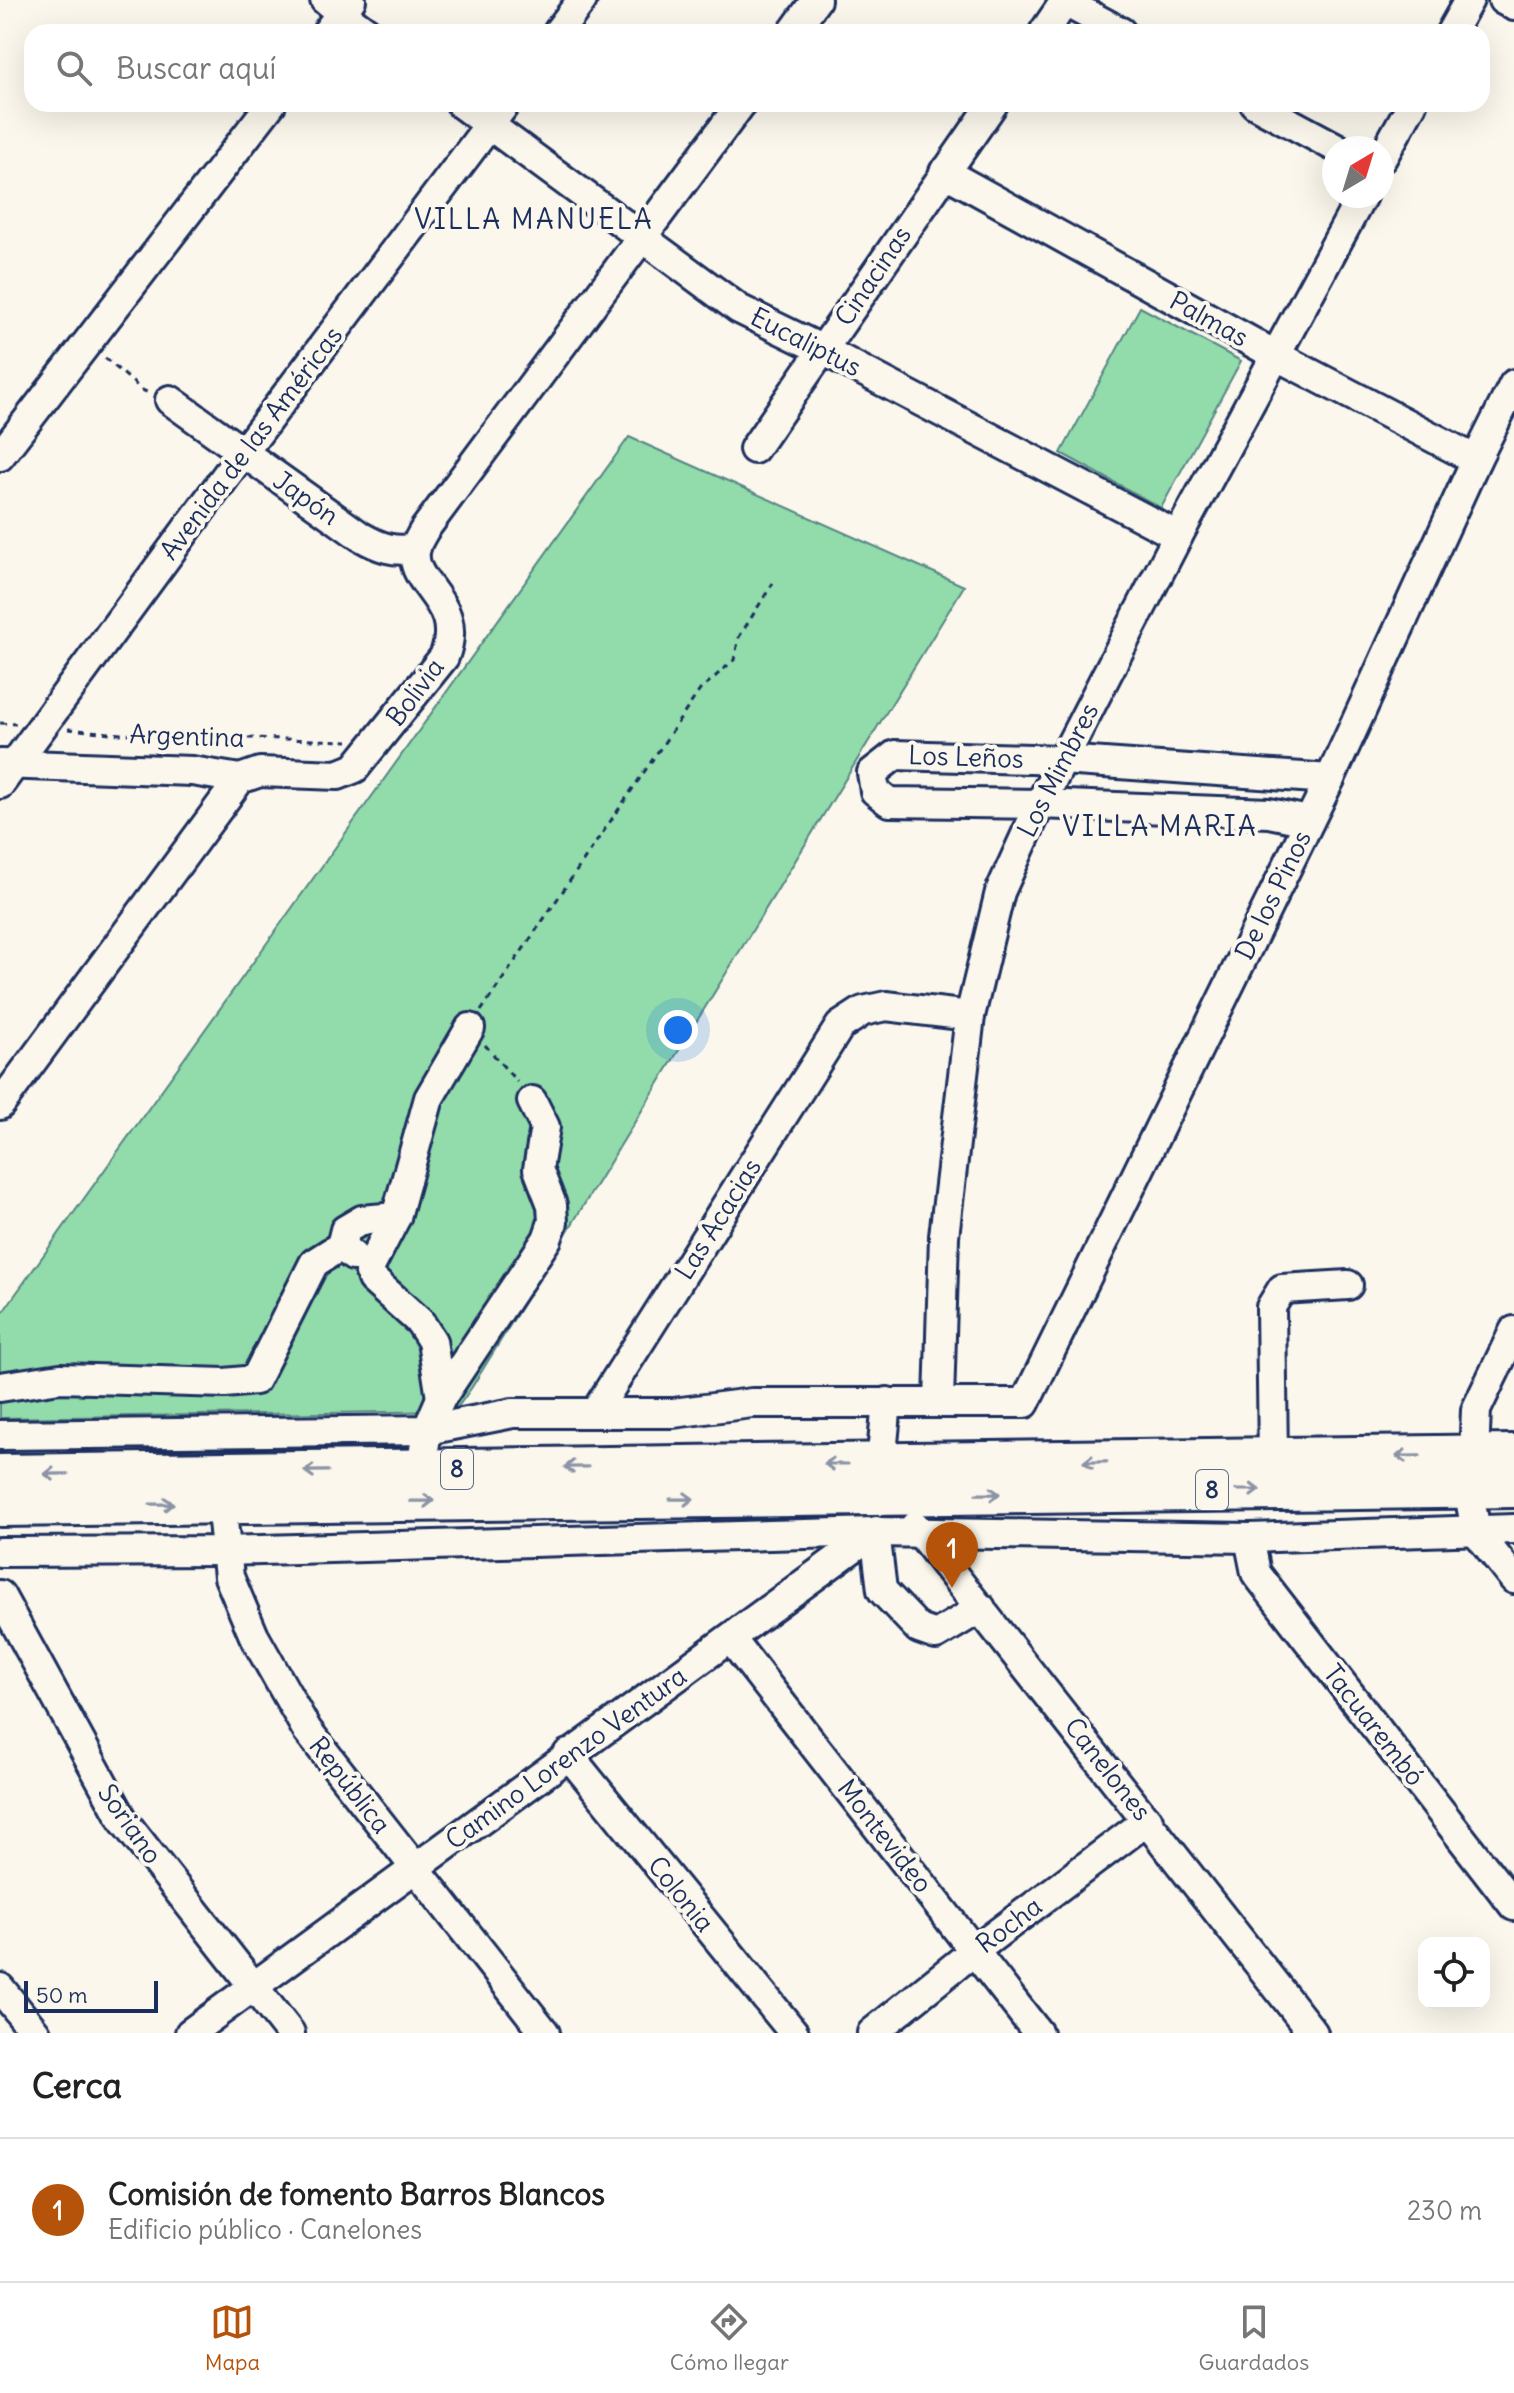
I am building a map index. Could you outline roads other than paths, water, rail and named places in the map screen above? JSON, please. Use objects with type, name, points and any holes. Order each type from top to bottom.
[{"type":"highway","name":"8","points":[[0,1475],[421,1469],[901,1482],[1471,1472],[1514,1455]]},
{"type":"highway","name":"8","points":[[0,1506],[606,1500],[743,1518],[901,1482],[1273,1458],[1471,1472],[1514,1487]]},
{"type":"street","points":[[564,24],[582,0]]},
{"type":"street","points":[[799,24],[816,0]]},
{"type":"street","points":[[1456,24],[1469,0]]},
{"type":"street","points":[[1503,0],[1514,6]]},
{"type":"street","points":[[1050,24],[1066,1],[1107,24]]},
{"type":"street","points":[[336,11],[355,24]]},
{"type":"street","points":[[0,456],[265,112]]},
{"type":"street","points":[[416,548],[425,529],[735,112]]},
{"type":"street","name":"Cinacinas","points":[[754,449],[987,112]]},
{"type":"street","points":[[1270,112],[1322,140]]},
{"type":"street","points":[[1394,136],[1408,112]]},
{"type":"street","name":"Eucaliptus","points":[[497,115],[643,238],[739,309],[1178,536]]},
{"type":"street","name":"Avenida de las Américas","points":[[5,771],[42,726],[497,115]]},
{"type":"street","name":"Palmas","points":[[944,172],[1277,356],[1476,460]]},
{"type":"street","name":"Los Mimbres","points":[[939,1402],[944,1236],[970,1016],[1000,892],[1062,760],[1178,536],[1356,208]]},
{"type":"street","name":"De los Pinos","points":[[939,1402],[1025,1403],[1330,779],[1514,384]]},
{"type":"street","name":"Japón","points":[[170,400],[242,454],[380,547],[401,551],[416,548]]},
{"type":"street","name":"Bolivia","points":[[240,779],[260,772],[338,775],[355,768],[444,657],[450,641],[449,620],[443,604],[421,576],[416,548]]},
{"type":"street","name":"Los Leños","points":[[1309,821],[1269,813],[889,802],[875,791],[872,773],[895,755],[1062,760],[1330,779]]},
{"type":"street","name":"Argentina","points":[[5,771],[192,771],[240,779]]},
{"type":"street","points":[[0,1105],[240,779]]},
{"type":"street","name":"Las Acacias","points":[[596,1411],[840,1026],[863,1011],[886,1006],[970,1016]]},
{"type":"street","points":[[369,1269],[396,1217],[429,1098],[470,1028]]},
{"type":"street","points":[[421,1469],[427,1430],[441,1398],[547,1239],[553,1222],[552,1205],[538,1169],[545,1127],[532,1101]]},
{"type":"street","points":[[0,1387],[60,1378],[225,1383],[255,1380],[314,1263],[341,1246],[345,1230],[362,1220],[396,1217]]},
{"type":"street","points":[[341,1246],[369,1269],[372,1279],[420,1322],[432,1341],[441,1398]]},
{"type":"street","points":[[1273,1458],[1271,1307],[1275,1297],[1282,1289],[1348,1285]]},
{"type":"street","points":[[1514,1331],[1476,1410],[1471,1472],[1476,1531],[1514,1579]]},
{"type":"street","points":[[887,1402],[901,1482]]},
{"type":"street","points":[[0,1435],[427,1430],[513,1413],[673,1413],[752,1403],[939,1402]]},
{"type":"street","name":"Camino Lorenzo Ventura","points":[[190,2033],[875,1532],[885,1524],[901,1482]]},
{"type":"street","name":"Canelones","points":[[901,1482],[922,1534],[1313,2033]]},
{"type":"street","points":[[606,1500],[607,1539]]},
{"type":"street","name":"República","points":[[221,1503],[229,1577],[254,1636],[307,1730],[545,2033]]},
{"type":"street","points":[[0,1552],[224,1551],[607,1539],[743,1518],[922,1534],[1249,1538],[1514,1529]]},
{"type":"street","points":[[875,1532],[882,1590],[919,1629],[936,1635],[981,1608]]},
{"type":"street","name":"Tacuarembó","points":[[1249,1538],[1256,1573],[1514,1906]]},
{"type":"street","name":"Soriano","points":[[0,1595],[123,1820],[290,2033]]},
{"type":"street","name":"Montevideo","points":[[731,1639],[1038,2033]]},
{"type":"street","name":"Colonia","points":[[568,1754],[794,2033]]},
{"type":"street","name":"Rocha","points":[[872,2033],[974,1951],[1148,1820]]},
{"type":"street","points":[[0,1988],[36,2033]]},
{"type":"place","name":"Comisión de fomento Barros Blancos","points":[[952,1588]]},
{"type":"district","name":"VILLA MANUELA","points":[[534,219]]},
{"type":"district","name":"VILLA MARIA","points":[[1160,826]]}]
